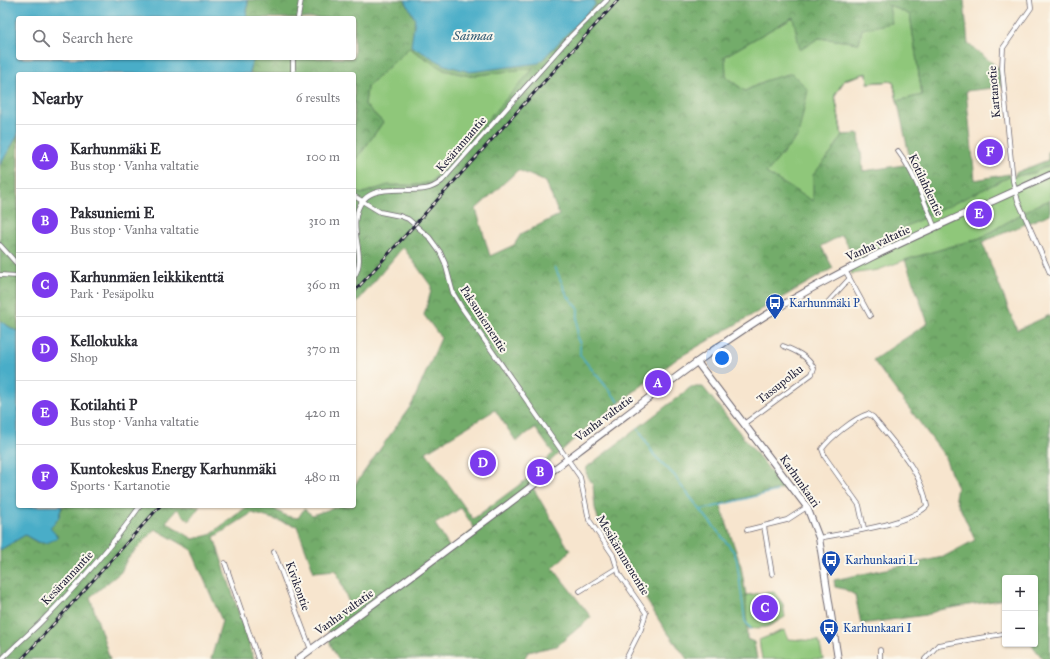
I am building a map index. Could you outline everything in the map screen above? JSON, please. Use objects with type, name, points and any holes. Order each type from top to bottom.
[{"type":"main road","name":"Vanha valtatie","points":[[298,659],[450,549],[697,362],[762,318],[845,270],[1050,174]]},
{"type":"main road","name":"Karhunkaari","points":[[697,362],[745,423],[807,507],[819,538],[838,659]]},
{"type":"street","points":[[298,16],[301,0]]},
{"type":"street","name":"Kesärannantie","points":[[363,202],[368,196],[382,190],[428,189],[442,182],[570,37],[607,0]]},
{"type":"street","name":"Kartanotie","points":[[1030,0],[1031,8],[1003,48],[1001,57],[1010,164],[1015,191],[1050,273]]},
{"type":"street","points":[[293,60],[293,72]]},
{"type":"street","name":"Kotilahdentie","points":[[898,151],[914,178],[935,228]]},
{"type":"street","name":"Paksuniementie","points":[[356,197],[380,212],[408,219],[434,244],[446,263],[453,293],[462,308],[568,459]]},
{"type":"street","points":[[356,214],[363,202]]},
{"type":"street","points":[[356,232],[359,260],[356,272]]},
{"type":"street","points":[[0,245],[16,263]]},
{"type":"street","points":[[845,270],[870,316]]},
{"type":"street","points":[[0,275],[16,276]]},
{"type":"street","points":[[828,302],[850,279]]},
{"type":"street","name":"Tassupolku","points":[[745,423],[812,374],[814,368],[810,360],[783,346]]},
{"type":"street","points":[[819,538],[894,523],[922,511],[927,506],[925,494],[912,467],[873,417],[868,414],[862,416],[844,428],[827,442],[822,449],[825,457],[859,505],[864,528]]},
{"type":"street","name":"Mesikämmenentie","points":[[568,459],[580,477],[589,520],[613,555],[617,568],[646,613],[641,629],[626,659]]},
{"type":"street","points":[[747,530],[793,518],[807,507]]},
{"type":"street","name":"Kesärannantie","points":[[2,659],[39,623],[121,534],[137,508]]},
{"type":"street","points":[[764,526],[772,574]]},
{"type":"street","name":"Kivikontie","points":[[274,552],[311,650]]},
{"type":"street","points":[[226,563],[258,659]]},
{"type":"street","points":[[580,591],[617,568]]},
{"type":"street","points":[[925,659],[938,646],[946,643],[1002,634]]},
{"type":"street","points":[[880,650],[880,659]]},
{"type":"green space","points":[[247,0],[405,0],[415,19],[412,46],[595,5],[594,0],[964,0],[968,44],[1000,69],[1001,87],[966,91],[975,180],[1009,174],[1009,177],[888,235],[854,257],[842,235],[821,246],[833,268],[678,358],[584,430],[529,481],[570,551],[553,568],[591,617],[557,646],[528,652],[524,659],[338,659],[330,644],[327,621],[349,603],[336,570],[314,572],[297,526],[252,513],[214,537],[254,659],[211,659],[222,621],[191,549],[155,529],[127,559],[121,572],[90,597],[110,659],[0,659],[0,550],[25,535],[38,543],[58,519],[61,508],[199,508],[189,521],[177,509],[166,522],[193,539],[209,535],[245,508],[272,508],[286,516],[298,518],[304,509],[312,515],[334,508],[356,508],[356,483],[412,404],[441,338],[424,315],[431,286],[403,247],[356,304],[356,190],[361,194],[388,185],[412,186],[431,182],[534,68],[470,76],[444,70],[409,48],[367,87],[365,105],[383,122],[356,160],[356,72],[250,72],[250,67],[254,60],[356,60],[356,16],[247,16],[246,10],[248,4]],"holes":[[[889,5],[910,15],[922,95],[897,101],[911,164],[863,171],[859,134],[842,135],[835,95],[842,136],[832,152],[813,175],[813,201],[766,173],[798,136],[808,90],[792,73],[767,80],[745,91],[726,77],[725,56],[793,17],[800,50],[819,38],[859,43],[862,29],[892,23]],[[518,170],[546,182],[559,215],[521,234],[514,245],[490,256],[476,209]],[[495,410],[516,441],[535,428],[553,453],[526,480],[473,519],[426,452]],[[461,508],[475,529],[450,548],[435,524]]]},
{"type":"green space","points":[[889,5],[910,14],[922,95],[897,101],[893,81],[868,83],[867,73],[845,79],[835,95],[842,136],[832,152],[813,202],[766,173],[798,136],[767,80],[745,91],[726,77],[725,56],[793,17],[819,38],[859,43],[862,29]]},
{"type":"green space","points":[[409,48],[444,70],[470,76],[535,67],[431,182],[419,185],[389,186],[361,194],[356,190],[356,160],[383,122],[365,105],[367,87]]},
{"type":"green space","points":[[867,73],[845,80],[835,95],[845,79]]},
{"type":"green space","points":[[16,138],[16,331],[0,321],[0,165]]},
{"type":"green space","points":[[1050,151],[1050,165],[1033,173],[1015,176],[1015,173],[1048,160],[1048,152]]},
{"type":"green space","points":[[1050,165],[1050,200],[1035,206],[980,238],[905,260],[878,270],[851,274],[854,257],[888,235],[1009,177],[1033,173]]},
{"type":"green space","points":[[1050,200],[1050,214],[982,242],[1017,330],[1050,315],[1050,659],[1043,659],[1033,647],[1038,647],[1038,575],[1002,575],[1002,600],[939,610],[926,615],[861,624],[855,595],[844,589],[835,587],[834,580],[943,557],[975,540],[955,497],[957,488],[944,455],[873,360],[928,323],[905,260],[980,238],[1035,206]]},
{"type":"green space","points":[[691,387],[703,387],[784,488],[720,504],[741,566],[746,595],[747,639],[754,642],[757,659],[687,659],[662,625],[629,572],[618,550],[599,522],[595,508],[593,485],[586,473],[587,467]]},
{"type":"green space","points":[[774,592],[783,604],[785,617],[767,627],[747,629],[746,595]]},
{"type":"green space","points":[[784,630],[788,639],[819,641],[823,659],[762,659],[759,640]]},
{"type":"water","points":[[0,0],[247,0],[247,16],[16,16],[16,60],[254,60],[250,67],[250,72],[16,72],[16,138],[0,165]]},
{"type":"water","name":"Saimaa","points":[[405,0],[594,0],[595,5],[539,63],[470,72],[445,65],[411,46],[415,19]]},
{"type":"water","points":[[0,321],[16,331],[16,508],[61,508],[58,519],[50,528],[58,537],[49,542],[42,543],[25,535],[0,550]]},
{"type":"waterway","points":[[555,267],[567,295],[578,308],[577,338],[580,343],[580,355],[619,402]]},
{"type":"waterway","points":[[638,428],[654,455],[675,476],[734,552],[737,561],[745,621],[751,629]]},
{"type":"waterway","points":[[701,510],[777,491]]},
{"type":"railway","points":[[356,290],[618,0]]},
{"type":"railway","points":[[22,659],[158,508]]},
{"type":"place","name":"Kuntokeskus Energy Karhunmäki","points":[[990,152]]},
{"type":"place","name":"Kotilahti P","points":[[979,214]]},
{"type":"place","name":"Karhunmäki P","points":[[775,320]]},
{"type":"place","name":"Karhunmäki E","points":[[658,383]]},
{"type":"place","name":"Kellokukka","points":[[483,463]]},
{"type":"place","name":"Paksuniemi E","points":[[540,472]]},
{"type":"place","name":"Karhunkaari L","points":[[831,577]]},
{"type":"place","name":"Karhunmäen leikkikenttä","points":[[765,608]]},
{"type":"place","name":"Karhunkaari I","points":[[829,645]]}]
